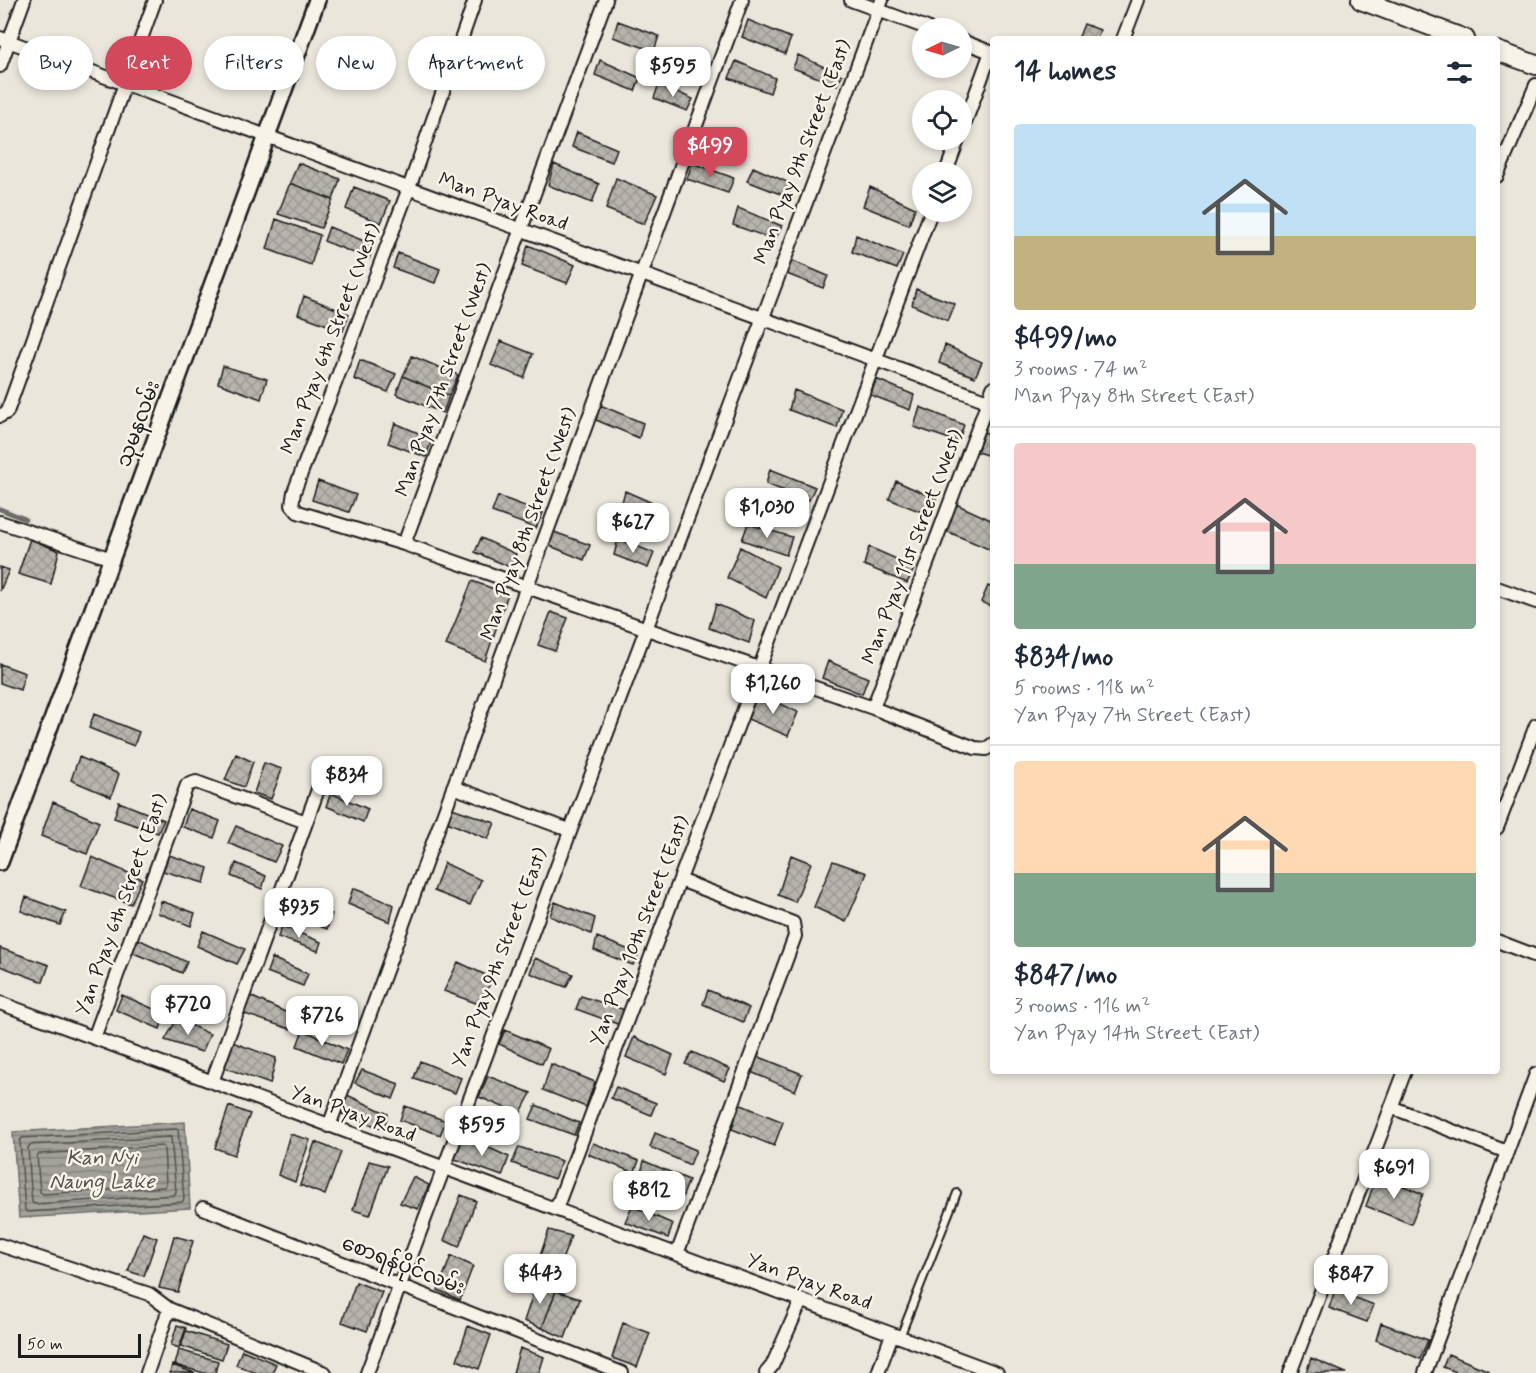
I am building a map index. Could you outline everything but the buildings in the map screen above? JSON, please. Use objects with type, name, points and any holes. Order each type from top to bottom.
[{"type":"main road","points":[[1360,0],[1458,36]]},
{"type":"main road","points":[[1500,52],[1536,65]]},
{"type":"street","points":[[0,66],[5,39],[24,0]]},
{"type":"street","points":[[142,36],[155,0]]},
{"type":"street","name":"သုမနလမ်း","points":[[0,862],[317,0]]},
{"type":"street","name":"Man Pyay 6th Street (West)","points":[[404,544],[298,512],[292,505],[294,492],[409,188],[475,0]]},
{"type":"street","name":"Man Pyay 7th Street (West)","points":[[404,544],[606,0]]},
{"type":"street","name":"Man Pyay 8th Street (West)","points":[[329,1126],[742,0]]},
{"type":"street","points":[[851,0],[880,5],[912,21]]},
{"type":"street","points":[[1124,36],[1138,0]]},
{"type":"street","name":"Man Pyay 9th Street (East)","points":[[645,628],[880,5]]},
{"type":"street","name":"Man Pyay Road","points":[[5,39],[105,77]]},
{"type":"street","points":[[972,45],[990,51]]},
{"type":"street","points":[[972,105],[990,57]]},
{"type":"street","points":[[1500,169],[1536,85]]},
{"type":"street","points":[[2,416],[7,412],[122,90]]},
{"type":"street","name":"Man Pyay Road","points":[[140,90],[990,402]]},
{"type":"street","name":"Yan Pyay 10th Street (East)","points":[[556,1209],[927,222]]},
{"type":"street","name":"Man Pyay 11st Street (West)","points":[[873,708],[990,405]]},
{"type":"street","points":[[0,522],[112,559]]},
{"type":"street","points":[[404,544],[873,708],[975,748],[990,746]]},
{"type":"street","points":[[1500,589],[1536,602]]},
{"type":"street","name":"Yan Pyay 9th Street (East)","points":[[367,1373],[645,628]]},
{"type":"street","points":[[1500,820],[1536,725]]},
{"type":"street","points":[[212,1082],[324,773]]},
{"type":"street","name":"Yan Pyay 6th Street (East)","points":[[94,1038],[187,785],[196,782],[306,822]]},
{"type":"street","points":[[453,787],[569,830]]},
{"type":"street","points":[[677,1254],[795,936],[793,923],[680,880]]},
{"type":"street","points":[[1500,942],[1536,956]]},
{"type":"street","name":"Yan Pyay Road","points":[[0,1003],[997,1373]]},
{"type":"street","points":[[1290,1373],[1404,1074]]},
{"type":"street","points":[[1425,1373],[1536,1074]]},
{"type":"street","points":[[1391,1107],[1507,1152]]},
{"type":"street","name":"စောရန်ပိုင်လမ်း","points":[[203,1208],[622,1373]]},
{"type":"street","points":[[0,1245],[149,1294],[169,1309],[296,1368],[325,1373]]},
{"type":"street","points":[[766,1373],[772,1365],[801,1301]]},
{"type":"street","points":[[147,1373],[169,1309]]},
{"type":"street","points":[[878,1373],[896,1336]]},
{"type":"lane","points":[[896,1336],[957,1193]]},
{"type":"water","name":"Kan Nyi Naung Lake","points":[[185,1122],[190,1208],[19,1218],[13,1132]]},
{"type":"waterway","points":[[0,509],[25,519]]}]
